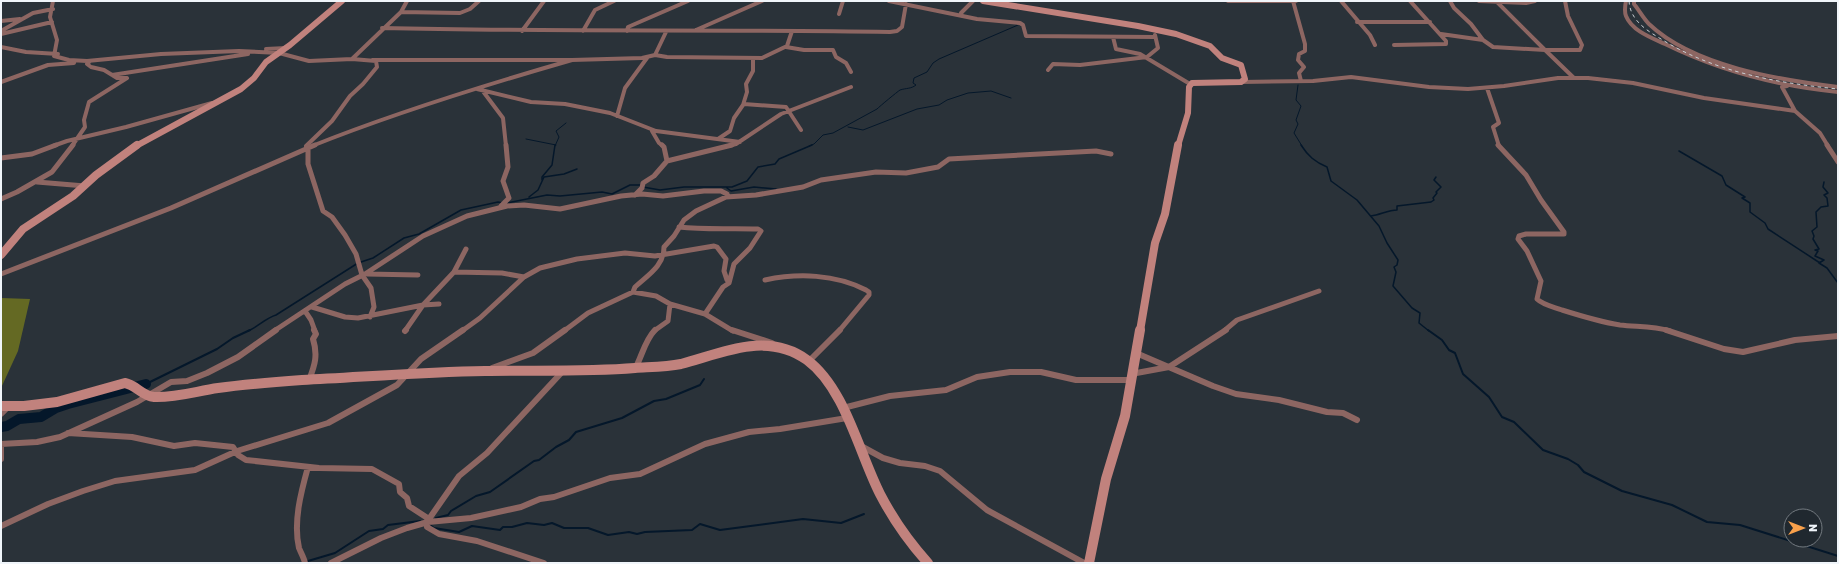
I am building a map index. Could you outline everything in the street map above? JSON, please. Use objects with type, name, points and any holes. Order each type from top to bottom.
[{"type":"street","points":[[41,67],[54,55],[57,40],[50,17],[54,1]]},
{"type":"street","points":[[1,158],[27,155],[77,138],[126,127],[231,96],[254,78],[266,62],[286,48],[342,1]]},
{"type":"street","points":[[352,59],[382,28],[401,12],[407,1]]},
{"type":"street","points":[[401,12],[460,13],[470,10],[479,1]]},
{"type":"street","points":[[522,31],[544,1]]},
{"type":"street","points":[[583,31],[595,10],[614,1]]},
{"type":"street","points":[[627,31],[628,27],[688,1]]},
{"type":"street","points":[[694,31],[762,1]]},
{"type":"street","points":[[839,14],[842,1]]},
{"type":"street","points":[[889,1],[962,16],[1020,23],[1023,25],[1026,36],[1113,37],[1156,33]]},
{"type":"street","points":[[962,16],[961,13],[973,1]]},
{"type":"street","points":[[983,1],[1141,26],[1156,33],[1206,45],[1214,49],[1220,57],[1241,65],[1245,78],[1241,82]]},
{"type":"street","points":[[1228,1],[1297,1]]},
{"type":"street","points":[[1293,1],[1300,20],[1305,44],[1305,51],[1299,54],[1298,60],[1304,67],[1300,73],[1301,81]]},
{"type":"street","points":[[1341,1],[1357,22],[1370,35],[1376,45]]},
{"type":"street","points":[[1394,45],[1446,44],[1446,41],[1410,1]]},
{"type":"street","points":[[1450,1],[1454,8],[1471,24],[1483,40],[1492,47],[1580,50],[1582,45],[1568,16],[1565,1]]},
{"type":"street","points":[[1480,1],[1526,3],[1535,1]]},
{"type":"street","points":[[1496,1],[1574,78]]},
{"type":"street","points":[[1626,1],[1624,12],[1630,22],[1642,32],[1661,43],[1696,59],[1718,67],[1787,86],[1838,92]]},
{"type":"street","points":[[1634,1],[1634,4],[1641,16],[1656,31],[1689,50]]},
{"type":"street","points":[[382,28],[666,32],[897,31],[902,27],[906,4]]},
{"type":"street","points":[[1,31],[39,11],[52,10]]},
{"type":"street","points":[[1,21],[26,17]]},
{"type":"street","points":[[1,34],[52,22]]},
{"type":"street","points":[[1357,22],[1430,22]]},
{"type":"street","points":[[786,47],[792,31]]},
{"type":"street","points":[[655,55],[666,32]]},
{"type":"street","points":[[1048,70],[1052,64],[1080,64],[1146,57],[1158,48],[1156,33]]},
{"type":"street","points":[[1440,34],[1483,40]]},
{"type":"street","points":[[1113,37],[1116,49],[1137,53],[1146,57],[1190,84],[1199,82],[1301,81],[1351,78],[1447,88],[1487,88],[1549,79],[1574,78],[1633,83],[1704,98],[1795,111]]},
{"type":"street","points":[[1661,43],[1689,50],[1765,76],[1803,84],[1838,87]]},
{"type":"street","points":[[1,47],[26,52],[61,55],[66,59]]},
{"type":"street","points":[[234,51],[279,53],[308,61],[352,59],[572,60],[647,58],[655,55],[666,57],[753,58],[767,57],[776,50],[786,47],[804,50],[833,50],[836,57],[846,63],[851,72]]},
{"type":"street","points":[[41,67],[161,54],[286,48]]},
{"type":"street","points":[[111,75],[260,52]]},
{"type":"street","points":[[617,116],[622,103],[624,88],[647,58]]},
{"type":"street","points":[[718,140],[730,131],[734,118],[744,104],[747,92],[746,84],[753,71],[753,58]]},
{"type":"street","points":[[1,82],[66,59],[88,61]]},
{"type":"street","points":[[295,153],[307,145],[330,123],[352,94],[363,84],[378,65],[376,61],[373,60]]},
{"type":"street","points":[[1,274],[177,205],[295,153],[361,128],[572,60]]},
{"type":"street","points":[[1,199],[36,182],[52,172],[77,138],[81,135],[85,127],[84,120],[89,102],[127,78],[117,78],[104,70],[91,67],[87,64],[88,61]]},
{"type":"street","points":[[1088,563],[1106,479],[1125,416],[1155,243],[1165,214],[1175,156],[1186,119],[1190,84]]},
{"type":"street","points":[[1787,86],[1782,87],[1782,89],[1795,111],[1820,133],[1838,162]]},
{"type":"street","points":[[635,195],[642,188],[643,183],[654,176],[667,161],[723,148],[740,142],[772,120],[790,110],[851,87]]},
{"type":"street","points":[[1487,88],[1499,123],[1493,127],[1499,147],[1511,157],[1526,175],[1541,200],[1564,232],[1564,234],[1526,234],[1518,236],[1518,239],[1527,251],[1534,269],[1541,281],[1542,284],[1537,299],[1540,302],[1604,322],[1638,327],[1662,328],[1741,352],[1758,350],[1819,336],[1838,336]]},
{"type":"street","points":[[479,90],[532,102],[565,104],[617,116],[652,131],[740,142]]},
{"type":"street","points":[[479,90],[503,118],[508,167],[503,181],[510,198],[499,207]]},
{"type":"street","points":[[1,255],[23,229],[73,196],[103,169],[137,145],[218,101]]},
{"type":"street","points":[[744,104],[801,106]]},
{"type":"street","points":[[782,106],[790,110],[795,122],[801,130]]},
{"type":"street","points":[[652,131],[659,143],[664,147],[667,161]]},
{"type":"street","points":[[308,148],[308,164],[323,211],[332,217],[345,235],[356,254],[363,275],[368,282],[374,307],[370,317]]},
{"type":"street","points":[[633,292],[635,287],[659,266],[664,253],[664,247],[674,236],[684,220],[696,211],[726,197],[756,195],[803,187],[821,180],[876,172],[906,173],[938,167],[949,159],[1102,151],[1111,154]]},
{"type":"street","points":[[36,182],[85,186]]},
{"type":"street","points":[[1,459],[1,444],[37,442],[68,433],[147,397],[166,384],[194,379],[238,357],[266,336],[305,312],[345,284],[363,275],[437,228],[467,216],[499,207],[524,205],[560,209],[621,196],[654,194],[667,196],[699,191],[716,191],[724,192],[726,197]]},
{"type":"street","points":[[679,227],[707,230],[735,228],[760,230],[750,248],[734,264],[728,284],[723,287],[705,314]]},
{"type":"street","points":[[1,526],[48,504],[115,481],[195,470],[237,450],[323,425],[393,388],[427,354],[480,318],[524,277],[540,268],[577,259],[624,253],[652,256],[664,253],[688,252],[710,246],[717,247],[726,259],[724,271],[727,280],[729,281]]},
{"type":"street","points":[[405,331],[423,305],[454,272],[466,249]]},
{"type":"street","points":[[363,275],[381,272],[402,276],[418,275]]},
{"type":"street","points":[[454,272],[502,273],[524,277]]},
{"type":"street","points":[[765,280],[790,275],[822,277],[850,283],[866,289],[869,292],[869,295],[841,329],[809,361]]},
{"type":"street","points":[[843,408],[890,396],[946,390],[977,377],[1010,372],[1041,372],[1076,380],[1131,377],[1169,367],[1219,335],[1237,320],[1319,291]]},
{"type":"street","points":[[485,372],[533,353],[588,313],[633,292],[656,296],[670,304],[705,314],[730,329],[783,348],[809,361],[828,382],[843,408],[856,443],[877,488],[901,528],[928,563]]},
{"type":"street","points":[[312,307],[345,317],[358,318],[370,317],[423,305],[439,304]]},
{"type":"street","points":[[634,369],[645,349],[646,338],[657,327],[668,321],[670,304]]},
{"type":"street","points":[[305,312],[311,320],[316,334],[313,339],[316,348],[316,362],[309,380]]},
{"type":"street","points":[[1,414],[5,406],[47,405],[92,394],[123,383],[133,386],[147,397],[164,397],[239,385],[309,380],[485,372],[634,369],[684,363],[736,348],[763,345],[783,348]]},
{"type":"street","points":[[1136,353],[1213,386],[1236,394],[1280,400],[1327,412],[1343,413],[1358,420]]},
{"type":"street","points":[[544,563],[478,541],[440,534],[427,527],[428,521],[459,476],[487,453],[563,371]]},
{"type":"street","points":[[332,563],[381,538],[428,521],[470,518],[521,507],[540,499],[554,497],[610,478],[640,474],[706,444],[749,432],[780,429],[847,418]]},
{"type":"street","points":[[68,433],[84,436],[126,436],[174,446],[183,446],[196,443],[232,446],[237,450],[238,456],[246,460],[308,467],[375,469],[399,484],[400,492],[407,498],[410,506],[428,521]]},
{"type":"street","points":[[856,443],[883,458],[900,463],[925,466],[940,471],[987,510],[1084,563]]},
{"type":"street","points":[[305,561],[301,556],[298,536],[301,497],[308,467]]},
{"type":"green space","points":[[1,298],[30,299],[18,351],[1,388]]},
{"type":"waterway","points":[[809,146],[814,144],[823,135],[833,133],[877,109],[900,90],[916,85],[913,83],[914,78],[927,72],[933,63],[939,59],[1018,25]]},
{"type":"waterway","points":[[1298,85],[1296,100],[1301,106],[1296,120],[1298,124],[1294,133],[1302,146]]},
{"type":"waterway","points":[[848,127],[863,130],[917,109],[939,105],[947,100],[968,93],[991,91],[1011,98]]},
{"type":"waterway","points":[[555,145],[559,137],[556,131],[566,123]]},
{"type":"waterway","points":[[526,139],[555,145]]},
{"type":"waterway","points":[[542,180],[542,177],[552,165],[555,145]]},
{"type":"waterway","points":[[643,187],[660,190],[684,187],[732,187],[747,181],[758,167],[775,164],[779,159],[812,145]]},
{"type":"waterway","points":[[1301,145],[1312,158],[1327,167],[1331,181],[1357,200],[1379,226],[1387,243],[1398,260],[1397,265],[1394,267],[1396,272],[1393,286],[1412,308],[1420,313],[1419,323],[1429,331]]},
{"type":"waterway","points":[[1679,151],[1722,176],[1726,185],[1745,197],[1742,198],[1750,203],[1750,212],[1765,223],[1768,229],[1820,263]]},
{"type":"waterway","points":[[529,197],[538,190],[544,177],[564,174],[577,169]]},
{"type":"waterway","points":[[1371,216],[1397,210],[1397,206],[1431,202],[1434,200],[1433,198],[1437,193],[1436,192],[1441,187],[1434,180],[1436,177]]},
{"type":"waterway","points":[[1820,263],[1824,260],[1815,256],[1818,251],[1815,250],[1819,249],[1813,239],[1814,236],[1812,231],[1817,227],[1816,212],[1821,207],[1828,206],[1827,198],[1824,195],[1828,193],[1823,187],[1824,182]]},
{"type":"waterway","points":[[507,203],[547,195],[560,196],[602,192],[612,194],[630,185],[640,185]]},
{"type":"waterway","points":[[727,188],[731,191],[754,187],[776,189]]},
{"type":"waterway","points":[[250,330],[358,263],[373,258],[404,238],[419,234],[461,210],[498,202],[503,203]]},
{"type":"waterway","points":[[1820,263],[1827,268],[1838,283]]},
{"type":"waterway","points":[[146,384],[217,349],[233,338],[250,330]]},
{"type":"waterway","points":[[1428,330],[1442,340],[1449,350],[1455,353],[1463,374],[1489,397],[1502,417],[1514,422],[1543,450],[1568,459],[1578,465],[1584,472],[1622,491],[1672,505],[1707,522],[1740,525],[1838,556]]},
{"type":"waterway","points":[[436,518],[448,515],[451,511],[476,496],[490,492],[534,461],[539,460],[556,447],[569,440],[576,432],[622,418],[654,401],[666,399],[700,385],[704,379]]},
{"type":"waterway","points":[[1,427],[7,426],[19,419],[41,417],[56,408],[68,404],[146,384]]},
{"type":"waterway","points":[[430,525],[434,528],[459,532],[472,526],[500,530],[503,527],[512,527],[527,523],[544,525],[552,523],[564,528],[588,528],[608,535],[629,532],[637,534],[645,532],[692,530],[700,524],[720,530],[803,519],[841,523],[864,514]]},
{"type":"waterway","points":[[308,561],[335,553],[369,531],[383,529],[388,525],[420,521]]},
{"type":"railway","points":[[1629,1],[1632,14],[1640,24],[1661,39],[1702,60],[1724,68],[1769,79],[1838,89]]}]
